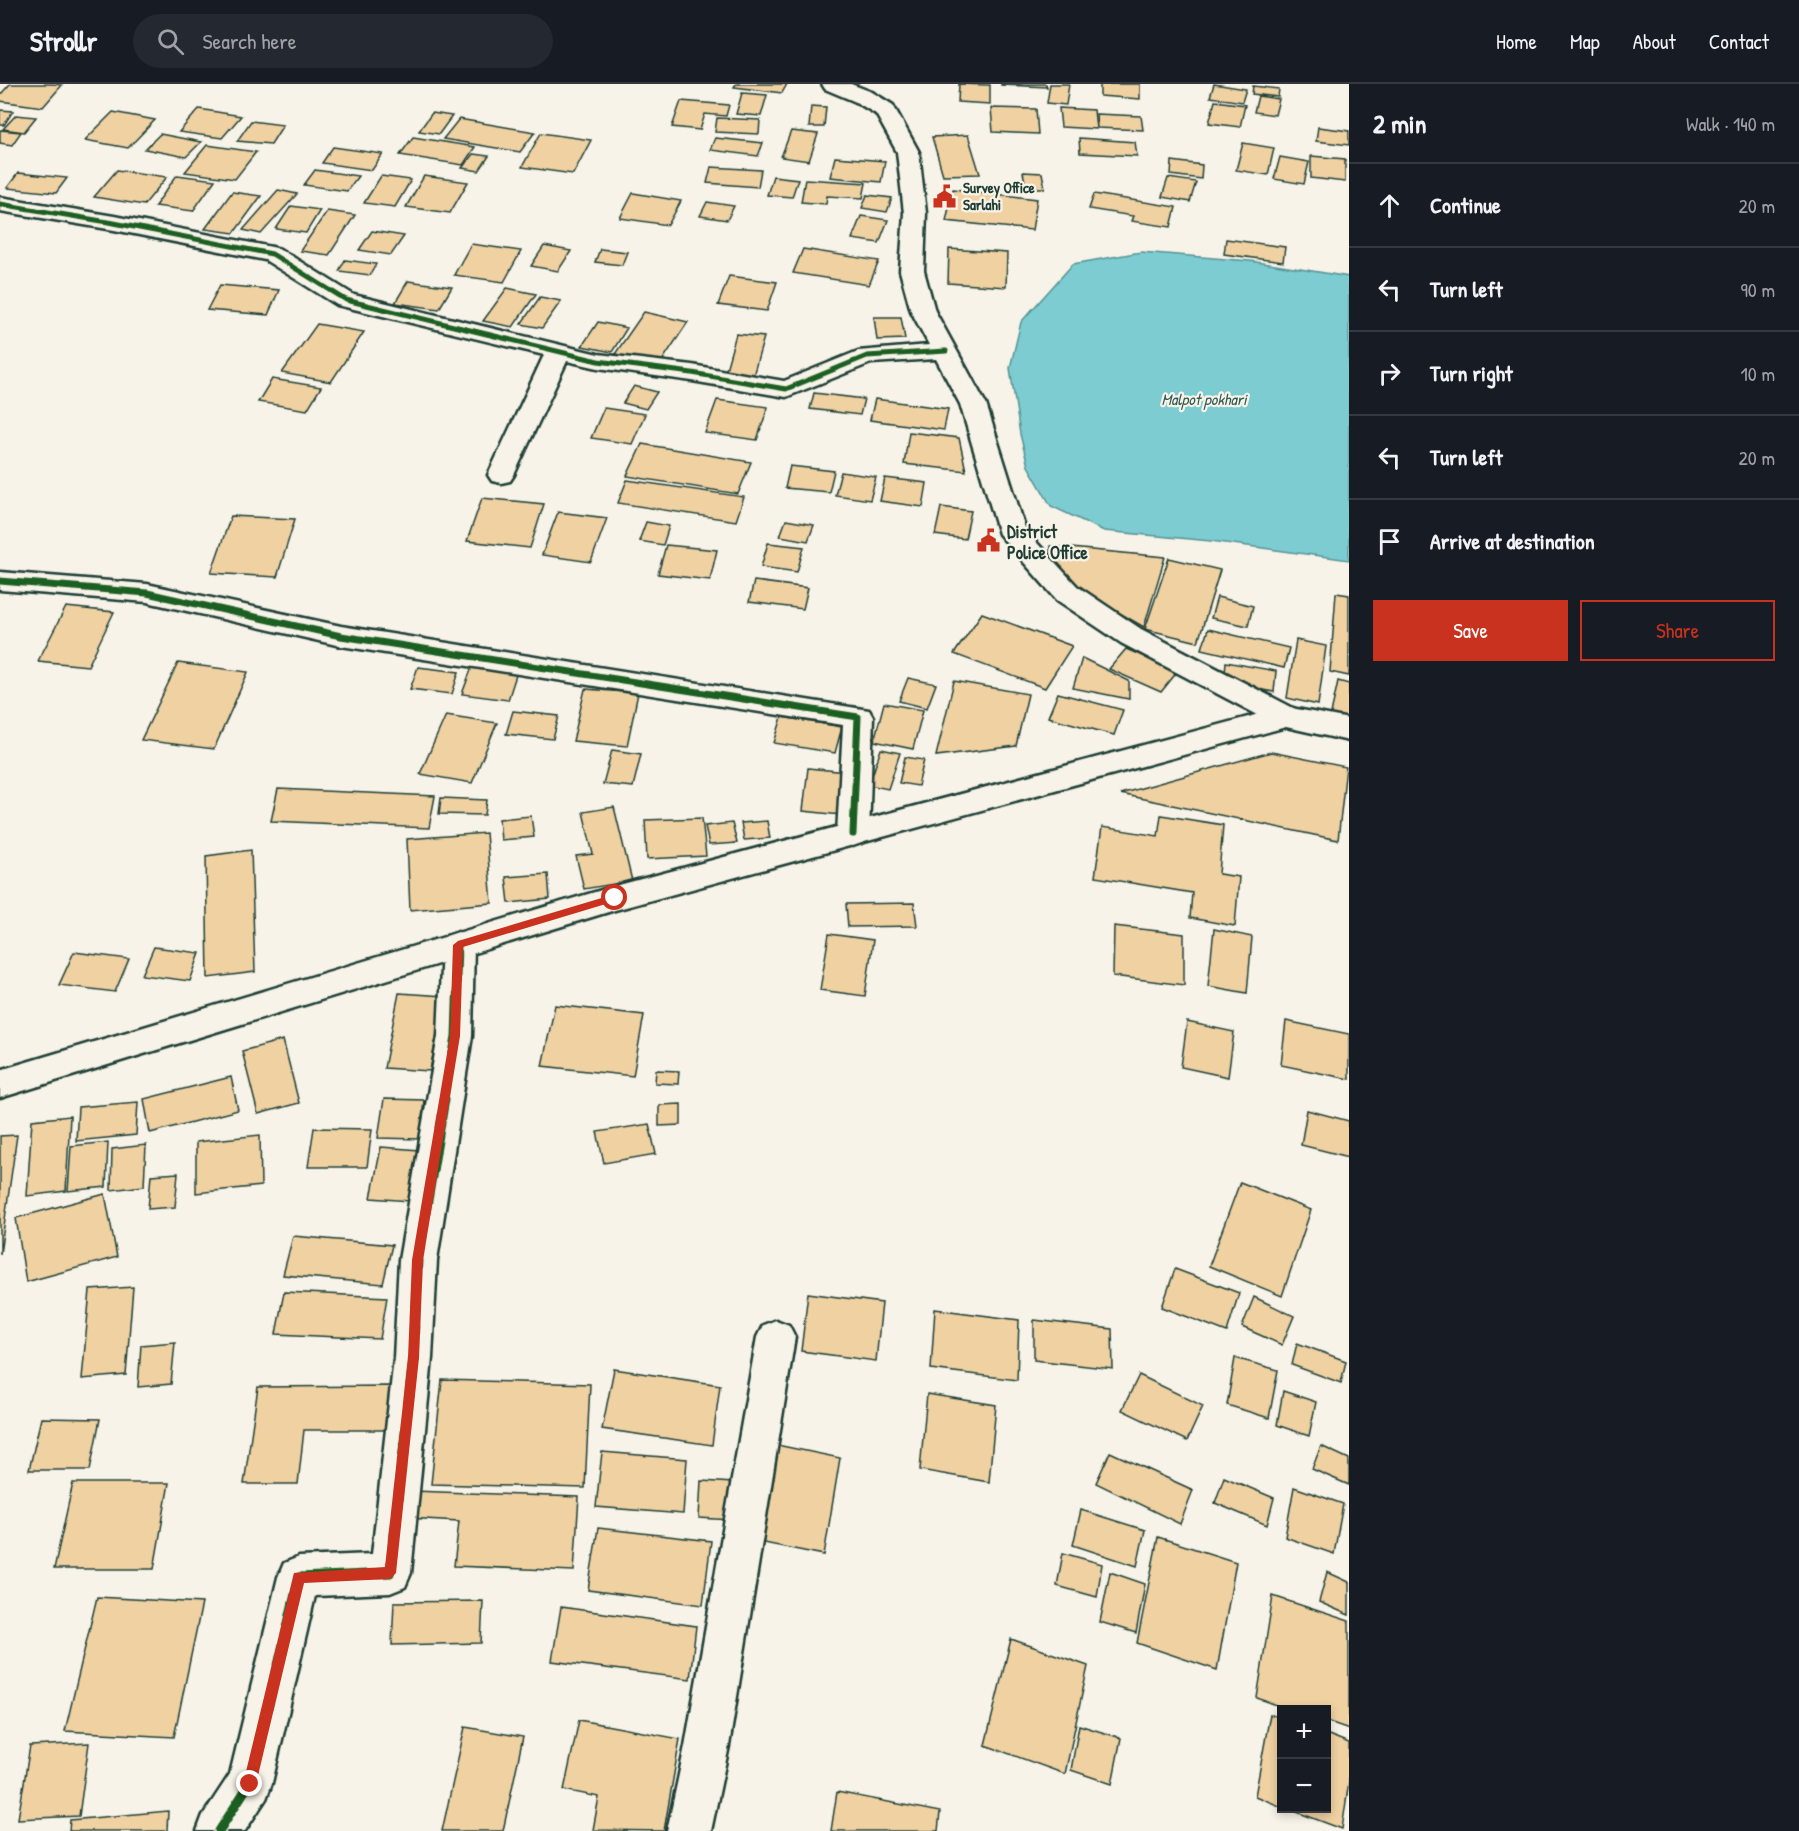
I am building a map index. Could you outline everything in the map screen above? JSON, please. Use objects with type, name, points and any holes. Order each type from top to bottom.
[{"type":"street","points":[[833,84],[870,90],[885,110],[908,152],[915,213],[912,271],[923,311],[973,405],[1013,534],[1067,593],[1131,636],[1286,717],[1349,730]]},
{"type":"street","points":[[0,204],[114,223],[272,254],[346,300],[598,361],[692,373],[786,389],[867,356],[946,351]]},
{"type":"street","points":[[501,475],[559,351]]},
{"type":"street","points":[[0,581],[147,593],[341,636],[858,717],[853,834]]},
{"type":"street","points":[[0,1084],[615,898],[1286,717]]},
{"type":"street","points":[[219,1831],[250,1784],[299,1577],[390,1573],[414,1358],[418,1260],[455,1036],[458,945]]},
{"type":"street","points":[[689,1831],[709,1735],[776,1337]]},
{"type":"water","name":"Malpot pokhari","points":[[1141,252],[1250,261],[1349,277],[1349,560],[1211,541],[1104,531],[1051,506],[1028,466],[1020,434],[1010,368],[1021,322],[1073,264]]},
{"type":"building","points":[[10,84],[62,85],[43,107],[0,101],[0,95]]},
{"type":"building","points":[[736,84],[787,84],[782,93],[734,87]]},
{"type":"building","points":[[959,84],[990,85],[990,104],[958,102]]},
{"type":"building","points":[[1046,84],[1047,87],[1001,85]]},
{"type":"building","points":[[1050,84],[1069,84],[1066,105],[1047,103]]},
{"type":"building","points":[[1100,84],[1140,84],[1140,99],[1100,96]]},
{"type":"building","points":[[1214,84],[1246,89],[1242,102],[1210,97]]},
{"type":"building","points":[[1253,86],[1279,89],[1278,97],[1252,94]]},
{"type":"building","points":[[742,93],[767,95],[761,116],[736,114]]},
{"type":"building","points":[[1258,96],[1279,99],[1275,115],[1254,112]]},
{"type":"building","points":[[681,101],[729,105],[726,116],[705,114],[700,130],[672,127]]},
{"type":"building","points":[[1215,101],[1245,105],[1240,127],[1209,123]]},
{"type":"building","points":[[811,106],[826,107],[824,127],[809,127]]},
{"type":"building","points":[[991,108],[1036,109],[1038,134],[993,132]]},
{"type":"building","points":[[1059,108],[1094,110],[1096,129],[1061,127]]},
{"type":"building","points":[[199,109],[241,116],[222,138],[179,132]]},
{"type":"building","points":[[0,110],[13,111],[4,125],[0,125]]},
{"type":"building","points":[[113,112],[155,120],[128,148],[85,140]]},
{"type":"building","points":[[432,113],[452,116],[439,134],[419,131]]},
{"type":"building","points":[[1096,114],[1141,116],[1143,130],[1097,128]]},
{"type":"building","points":[[16,115],[36,117],[24,132],[3,129]]},
{"type":"building","points":[[717,118],[760,120],[759,134],[715,132]]},
{"type":"building","points":[[459,119],[535,132],[520,152],[443,139]]},
{"type":"building","points":[[251,121],[283,125],[271,144],[237,141]]},
{"type":"building","points":[[1318,127],[1349,131],[1349,145],[1316,141]]},
{"type":"building","points":[[0,130],[21,132],[12,145],[0,143]]},
{"type":"building","points":[[791,131],[818,134],[809,161],[781,157]]},
{"type":"building","points":[[541,133],[591,140],[573,174],[522,167]]},
{"type":"building","points":[[160,134],[201,142],[186,157],[145,149]]},
{"type":"building","points":[[968,135],[980,174],[943,175],[932,137]]},
{"type":"building","points":[[413,137],[475,147],[463,165],[400,155]]},
{"type":"building","points":[[715,138],[763,143],[758,156],[710,150]]},
{"type":"building","points":[[1079,138],[1135,142],[1137,156],[1080,153]]},
{"type":"building","points":[[1243,143],[1274,148],[1268,175],[1236,170]]},
{"type":"building","points":[[207,145],[256,152],[235,179],[185,172]]},
{"type":"building","points":[[333,147],[383,154],[372,170],[322,163]]},
{"type":"building","points":[[473,154],[489,156],[479,171],[462,168]]},
{"type":"building","points":[[1311,156],[1345,159],[1345,182],[1311,178]]},
{"type":"building","points":[[835,157],[885,161],[881,182],[830,177]]},
{"type":"building","points":[[1280,157],[1309,162],[1304,184],[1274,179]]},
{"type":"building","points":[[1172,161],[1202,165],[1201,179],[1171,175]]},
{"type":"building","points":[[711,167],[761,170],[758,187],[707,183]]},
{"type":"building","points":[[117,170],[167,177],[144,205],[94,197]]},
{"type":"building","points":[[315,170],[358,176],[347,191],[304,185]]},
{"type":"building","points":[[1023,172],[1042,173],[1045,188],[1026,188]]},
{"type":"building","points":[[18,173],[67,178],[56,193],[7,188]]},
{"type":"building","points":[[177,175],[215,180],[193,211],[155,206]]},
{"type":"building","points":[[381,176],[411,180],[395,207],[364,203]]},
{"type":"building","points":[[424,176],[468,182],[450,213],[406,207]]},
{"type":"building","points":[[773,176],[798,179],[792,197],[767,195]]},
{"type":"building","points":[[1168,178],[1196,182],[1190,202],[1162,197]]},
{"type":"building","points":[[805,179],[866,183],[863,198],[827,196],[826,204],[801,202]]},
{"type":"building","points":[[953,189],[1037,199],[1032,230],[946,221]]},
{"type":"building","points":[[278,190],[297,194],[261,234],[243,230]]},
{"type":"building","points":[[232,192],[261,196],[234,233],[205,229]]},
{"type":"building","points":[[633,193],[681,201],[668,225],[620,218]]},
{"type":"building","points":[[1094,194],[1176,207],[1171,227],[1131,221],[1133,216],[1089,209]]},
{"type":"building","points":[[867,195],[892,198],[887,212],[862,208]]},
{"type":"building","points":[[707,202],[734,206],[727,220],[700,216]]},
{"type":"building","points":[[291,206],[320,210],[306,233],[276,229]]},
{"type":"building","points":[[327,211],[355,215],[329,255],[300,251]]},
{"type":"building","points":[[861,216],[888,220],[879,243],[852,239]]},
{"type":"building","points":[[372,231],[404,236],[391,255],[359,250]]},
{"type":"building","points":[[1226,239],[1285,247],[1283,262],[1224,254]]},
{"type":"building","points":[[471,244],[521,251],[504,282],[454,275]]},
{"type":"building","points":[[544,246],[571,251],[558,271],[531,266]]},
{"type":"building","points":[[600,249],[627,252],[622,265],[595,262]]},
{"type":"building","points":[[803,249],[879,261],[869,285],[793,273]]},
{"type":"building","points":[[949,249],[1007,253],[1006,287],[948,283]]},
{"type":"building","points":[[345,260],[376,264],[370,275],[339,271]]},
{"type":"building","points":[[729,276],[777,282],[767,311],[718,305]]},
{"type":"building","points":[[408,281],[452,287],[439,309],[395,303]]},
{"type":"building","points":[[220,285],[279,290],[268,315],[207,310]]},
{"type":"building","points":[[507,288],[536,294],[513,327],[483,321]]},
{"type":"building","points":[[540,297],[561,301],[542,328],[521,324]]},
{"type":"building","points":[[644,312],[688,322],[660,364],[615,354]]},
{"type":"building","points":[[874,317],[901,317],[905,339],[877,340]]},
{"type":"building","points":[[598,322],[627,328],[612,352],[582,346]]},
{"type":"building","points":[[317,324],[364,332],[331,382],[282,373]]},
{"type":"building","points":[[736,334],[764,337],[753,376],[725,373]]},
{"type":"building","points":[[272,379],[321,387],[307,410],[258,402]]},
{"type":"building","points":[[634,386],[657,392],[646,409],[623,403]]},
{"type":"building","points":[[814,393],[864,399],[860,415],[810,409]]},
{"type":"building","points":[[875,399],[948,409],[944,430],[870,420]]},
{"type":"building","points":[[717,400],[768,407],[757,440],[705,433]]},
{"type":"building","points":[[604,408],[645,414],[632,444],[591,438]]},
{"type":"building","points":[[909,432],[959,438],[966,471],[904,464]]},
{"type":"building","points":[[642,444],[751,462],[738,494],[627,476]]},
{"type":"building","points":[[790,466],[834,471],[829,492],[785,488]]},
{"type":"building","points":[[841,472],[876,477],[870,500],[835,495]]},
{"type":"building","points":[[885,478],[927,483],[923,507],[880,501]]},
{"type":"building","points":[[627,480],[744,497],[736,521],[618,503]]},
{"type":"building","points":[[482,498],[544,504],[530,548],[467,541]]},
{"type":"building","points":[[941,507],[971,511],[965,539],[935,535]]},
{"type":"building","points":[[558,512],[607,518],[591,562],[542,555]]},
{"type":"building","points":[[231,516],[295,519],[277,577],[211,573]]},
{"type":"building","points":[[786,520],[814,525],[808,541],[780,536]]},
{"type":"building","points":[[646,522],[669,526],[663,545],[639,541]]},
{"type":"building","points":[[768,543],[804,547],[797,572],[761,567]]},
{"type":"building","points":[[666,545],[717,550],[710,580],[658,574]]},
{"type":"building","points":[[1050,546],[1165,557],[1144,627],[1051,574]]},
{"type":"building","points":[[1169,558],[1220,570],[1198,642],[1145,629]]},
{"type":"building","points":[[754,581],[808,588],[803,609],[749,602]]},
{"type":"building","points":[[1336,593],[1349,595],[1349,676],[1330,672]]},
{"type":"building","points":[[1217,597],[1253,606],[1248,626],[1211,618]]},
{"type":"building","points":[[66,607],[114,612],[88,666],[38,661]]},
{"type":"building","points":[[982,613],[1072,646],[1045,688],[954,654]]},
{"type":"building","points":[[1208,629],[1289,648],[1284,668],[1202,649]]},
{"type":"building","points":[[1296,640],[1326,646],[1318,705],[1287,698]]},
{"type":"building","points":[[1126,649],[1178,671],[1161,692],[1109,669]]},
{"type":"building","points":[[1082,658],[1129,681],[1129,699],[1073,688]]},
{"type":"building","points":[[1226,662],[1276,671],[1274,692],[1224,683]]},
{"type":"building","points":[[178,663],[248,672],[214,749],[141,740]]},
{"type":"building","points":[[418,667],[459,672],[452,694],[410,689]]},
{"type":"building","points":[[472,667],[517,672],[508,700],[462,694]]},
{"type":"building","points":[[908,678],[936,684],[927,708],[899,701]]},
{"type":"building","points":[[954,681],[1028,694],[1016,746],[936,756]]},
{"type":"building","points":[[1338,681],[1349,684],[1349,723],[1330,718]]},
{"type":"building","points":[[585,689],[638,693],[627,746],[573,741]]},
{"type":"building","points":[[1058,693],[1123,710],[1114,735],[1048,717]]},
{"type":"building","points":[[884,703],[923,710],[913,749],[874,741]]},
{"type":"building","points":[[513,711],[559,716],[553,739],[506,734]]},
{"type":"building","points":[[446,715],[497,723],[472,783],[420,774]]},
{"type":"building","points":[[782,717],[842,727],[835,753],[774,743]]},
{"type":"building","points":[[881,749],[900,753],[888,789],[869,785]]},
{"type":"building","points":[[612,750],[641,754],[633,787],[603,784]]},
{"type":"building","points":[[1271,752],[1346,767],[1338,840],[1120,794]]},
{"type":"building","points":[[905,757],[924,760],[918,786],[899,783]]},
{"type":"building","points":[[808,768],[846,772],[841,815],[803,811]]},
{"type":"building","points":[[278,789],[435,796],[429,828],[271,821]]},
{"type":"building","points":[[441,798],[487,800],[485,815],[439,814]]},
{"type":"building","points":[[614,807],[632,881],[584,889],[576,856],[593,854],[583,812]]},
{"type":"building","points":[[1161,815],[1223,825],[1219,874],[1239,877],[1235,926],[1190,918],[1192,893],[1095,877],[1102,827],[1158,836]]},
{"type":"building","points":[[531,816],[534,837],[501,840],[499,819]]},
{"type":"building","points":[[702,818],[706,856],[647,859],[645,820]]},
{"type":"building","points":[[767,821],[770,838],[744,840],[741,823]]},
{"type":"building","points":[[732,823],[737,843],[709,845],[705,826]]},
{"type":"building","points":[[486,833],[492,903],[410,910],[407,839]]},
{"type":"building","points":[[251,850],[255,972],[208,978],[206,856]]},
{"type":"building","points":[[548,874],[550,899],[509,903],[506,877]]},
{"type":"building","points":[[914,903],[917,926],[848,927],[846,904]]},
{"type":"building","points":[[1114,926],[1184,934],[1184,985],[1113,976]]},
{"type":"building","points":[[1214,929],[1252,937],[1247,993],[1208,986]]},
{"type":"building","points":[[829,934],[873,940],[865,996],[820,990]]},
{"type":"building","points":[[154,947],[200,953],[190,981],[142,975]]},
{"type":"building","points":[[74,952],[129,959],[115,992],[59,985]]},
{"type":"building","points":[[399,993],[444,996],[430,1071],[384,1068]]},
{"type":"building","points":[[555,1005],[644,1015],[633,1076],[542,1066]]},
{"type":"building","points":[[1286,1021],[1349,1034],[1349,1079],[1281,1065]]},
{"type":"building","points":[[1187,1022],[1234,1032],[1228,1077],[1181,1067]]},
{"type":"building","points":[[283,1040],[299,1103],[258,1114],[242,1051]]},
{"type":"building","points":[[656,1070],[679,1071],[678,1084],[655,1083]]},
{"type":"building","points":[[231,1077],[238,1110],[150,1133],[144,1099]]},
{"type":"building","points":[[384,1099],[424,1100],[420,1139],[378,1138]]},
{"type":"building","points":[[138,1102],[136,1135],[76,1141],[78,1107]]},
{"type":"building","points":[[681,1104],[681,1125],[659,1126],[659,1105]]},
{"type":"building","points":[[1307,1110],[1349,1121],[1349,1157],[1301,1145]]},
{"type":"building","points":[[70,1116],[66,1191],[27,1196],[32,1120]]},
{"type":"building","points":[[649,1124],[656,1154],[604,1163],[597,1132]]},
{"type":"building","points":[[314,1128],[372,1129],[367,1167],[308,1167]]},
{"type":"building","points":[[17,1135],[0,1254],[0,1136]]},
{"type":"building","points":[[260,1135],[261,1186],[196,1193],[196,1142]]},
{"type":"building","points":[[108,1142],[106,1187],[68,1191],[71,1146]]},
{"type":"building","points":[[146,1145],[144,1186],[111,1190],[112,1149]]},
{"type":"building","points":[[381,1147],[419,1150],[410,1201],[371,1198]]},
{"type":"building","points":[[178,1173],[175,1207],[148,1209],[151,1175]]},
{"type":"building","points":[[1240,1182],[1311,1210],[1282,1296],[1209,1266]]},
{"type":"building","points":[[105,1194],[117,1257],[26,1282],[16,1218]]},
{"type":"building","points":[[293,1236],[392,1245],[383,1284],[283,1275]]},
{"type":"building","points":[[1175,1269],[1239,1293],[1227,1332],[1162,1307]]},
{"type":"building","points":[[133,1287],[126,1375],[82,1379],[90,1290]]},
{"type":"building","points":[[284,1292],[387,1297],[380,1339],[276,1334]]},
{"type":"building","points":[[808,1293],[882,1303],[876,1361],[801,1351]]},
{"type":"building","points":[[1254,1297],[1294,1316],[1282,1345],[1242,1327]]},
{"type":"building","points":[[935,1309],[1019,1320],[1017,1380],[931,1369]]},
{"type":"building","points":[[1034,1320],[1112,1329],[1113,1369],[1034,1360]]},
{"type":"building","points":[[175,1342],[171,1384],[138,1387],[141,1345]]},
{"type":"building","points":[[1297,1343],[1346,1361],[1341,1383],[1292,1365]]},
{"type":"building","points":[[1235,1358],[1278,1370],[1269,1418],[1227,1405]]},
{"type":"building","points":[[614,1369],[720,1385],[712,1445],[602,1429]]},
{"type":"building","points":[[1139,1375],[1203,1406],[1187,1441],[1122,1410]]},
{"type":"building","points":[[442,1380],[590,1384],[585,1488],[431,1484]]},
{"type":"building","points":[[390,1386],[385,1430],[304,1430],[298,1484],[244,1484],[258,1387]]},
{"type":"building","points":[[1283,1391],[1316,1402],[1309,1436],[1277,1425]]},
{"type":"building","points":[[927,1394],[996,1405],[989,1482],[920,1470]]},
{"type":"building","points":[[41,1418],[100,1419],[90,1470],[29,1470]]},
{"type":"building","points":[[777,1445],[840,1458],[824,1555],[759,1542]]},
{"type":"building","points":[[1321,1446],[1349,1459],[1349,1485],[1312,1469]]},
{"type":"building","points":[[602,1452],[687,1459],[683,1514],[596,1507]]},
{"type":"building","points":[[1110,1452],[1193,1490],[1180,1524],[1096,1483]]},
{"type":"building","points":[[1224,1477],[1274,1498],[1267,1525],[1215,1503]]},
{"type":"building","points":[[701,1481],[734,1483],[732,1520],[699,1518]]},
{"type":"building","points":[[73,1483],[169,1483],[154,1569],[54,1569]]},
{"type":"building","points":[[1294,1487],[1343,1504],[1334,1554],[1285,1537]]},
{"type":"building","points":[[412,1491],[579,1497],[574,1571],[454,1566],[459,1521],[407,1518]]},
{"type":"building","points":[[1081,1510],[1145,1530],[1137,1566],[1073,1545]]},
{"type":"building","points":[[598,1528],[711,1541],[703,1605],[588,1590]]},
{"type":"building","points":[[1158,1537],[1236,1562],[1217,1670],[1137,1643]]},
{"type":"building","points":[[1063,1553],[1102,1564],[1097,1597],[1057,1586]]},
{"type":"building","points":[[1110,1572],[1145,1584],[1136,1633],[1100,1622]]},
{"type":"building","points":[[1327,1572],[1349,1582],[1349,1615],[1319,1602]]},
{"type":"building","points":[[1273,1596],[1349,1621],[1349,1729],[1331,1723],[1331,1705],[1277,1705],[1257,1698]]},
{"type":"building","points":[[97,1597],[202,1603],[174,1737],[65,1731]]},
{"type":"building","points":[[483,1601],[481,1643],[392,1645],[394,1602]]},
{"type":"building","points":[[561,1607],[696,1626],[690,1679],[552,1661]]},
{"type":"building","points":[[1011,1639],[1088,1666],[1065,1774],[985,1745]]},
{"type":"building","points":[[1270,1714],[1277,1716],[1277,1805],[1255,1796]]},
{"type":"building","points":[[579,1720],[680,1739],[664,1831],[593,1830],[599,1797],[564,1790]]},
{"type":"building","points":[[1079,1725],[1121,1738],[1112,1784],[1071,1770]]},
{"type":"building","points":[[465,1727],[523,1737],[503,1831],[442,1831]]},
{"type":"building","points":[[1331,1736],[1349,1743],[1349,1781],[1342,1829],[1299,1813],[1331,1813]]},
{"type":"building","points":[[89,1743],[79,1816],[18,1819],[30,1746]]},
{"type":"building","points":[[837,1792],[940,1812],[938,1831],[831,1831]]},
{"type":"building","points":[[168,1811],[167,1831],[69,1831],[70,1820]]},
{"type":"cycle path","points":[[0,204],[114,223],[272,254],[346,300],[598,361],[692,373],[786,389],[867,356],[946,351]]},
{"type":"cycle path","points":[[0,581],[147,593],[341,636],[858,717],[853,834]]},
{"type":"cycle path","points":[[219,1831],[250,1783],[299,1577],[390,1573],[413,1358],[418,1260],[455,1036],[458,945]]},
{"type":"place","name":"Survey Office Sarlahi","points":[[945,196]]},
{"type":"place","name":"District Police Office","points":[[989,541]]},
{"type":"route","points":[[250,1784],[299,1577],[390,1573],[414,1358],[418,1260],[455,1036],[458,945],[615,898]]}]
